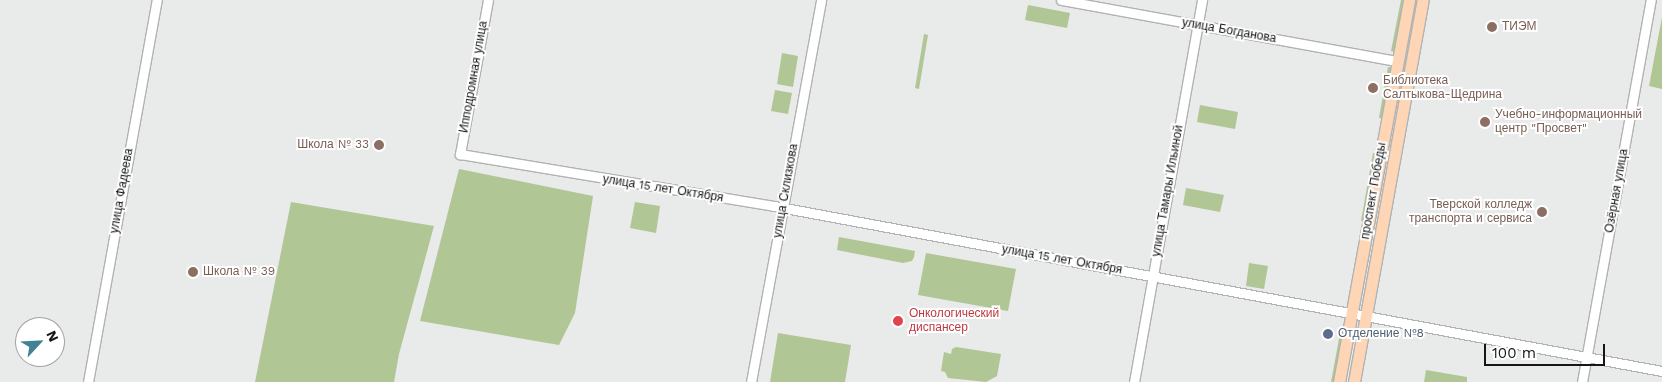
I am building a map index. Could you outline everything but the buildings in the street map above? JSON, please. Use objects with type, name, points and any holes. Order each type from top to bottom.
[{"type":"main road","name":"проспект Победы","points":[[1339,382],[1409,0]]},
{"type":"main road","name":"проспект Победы","points":[[1354,382],[1423,0]]},
{"type":"street","name":"улица Фадеева","points":[[88,382],[157,0]]},
{"type":"street","name":"Ипподромная улица","points":[[460,154],[488,0]]},
{"type":"street","name":"улица Склизкова","points":[[751,382],[821,0]]},
{"type":"street","name":"улица Богданова","points":[[1061,0],[1398,61]]},
{"type":"street","name":"улица Тамары Ильиной","points":[[1134,382],[1202,0]]},
{"type":"street","name":"Озёрная улица","points":[[1582,382],[1651,0]]},
{"type":"street","name":"улица 15 лет Октября","points":[[460,154],[783,208],[1662,371]]},
{"type":"green space","points":[[1401,0],[1406,0],[1396,52],[1391,51]]},
{"type":"green space","points":[[1028,5],[1070,13],[1067,28],[1025,20]]},
{"type":"green space","points":[[1662,17],[1662,89],[1649,86]]},
{"type":"green space","points":[[924,34],[928,35],[919,89],[915,88]]},
{"type":"green space","points":[[782,53],[798,56],[793,87],[777,84]]},
{"type":"green space","points":[[1388,67],[1394,68],[1384,119],[1379,118]]},
{"type":"green space","points":[[775,90],[792,93],[788,114],[771,111]]},
{"type":"green space","points":[[1200,105],[1238,112],[1235,129],[1197,122]]},
{"type":"green space","points":[[1373,153],[1378,154],[1366,222],[1361,221]]},
{"type":"green space","points":[[459,169],[593,196],[575,313],[559,345],[420,321]]},
{"type":"green space","points":[[1186,188],[1224,195],[1220,212],[1183,205]]},
{"type":"green space","points":[[291,202],[434,226],[399,354],[394,382],[255,382]]},
{"type":"green space","points":[[635,202],[660,206],[656,233],[630,228]]},
{"type":"green space","points":[[839,237],[915,251],[914,257],[912,261],[903,263],[837,250]]},
{"type":"green space","points":[[926,253],[1016,269],[1008,311],[918,295]]},
{"type":"green space","points":[[1249,263],[1268,266],[1264,289],[1246,286]]},
{"type":"green space","points":[[1341,328],[1345,329],[1335,382],[1331,382]]},
{"type":"green space","points":[[778,333],[851,345],[845,382],[770,382]]},
{"type":"green space","points":[[956,347],[1001,354],[997,376],[986,382],[948,378],[945,372],[941,371],[944,352],[951,354],[952,349]]},
{"type":"green space","points":[[1426,370],[1467,377],[1467,382],[1424,382]]},
{"type":"place","name":"ТИЭМ","points":[[1492,27]]},
{"type":"place","name":"Библиотека Салтыкова-Щедрина","points":[[1373,88]]},
{"type":"place","name":"Учебно-информационный центр \"Просвет\"","points":[[1485,122]]},
{"type":"place","name":"Школа № 33","points":[[379,145]]},
{"type":"place","name":"Тверской колледж транспорта и сервиса","points":[[1542,212]]},
{"type":"place","name":"Школа № 39","points":[[193,272]]},
{"type":"place","name":"Онкологический диспансер","points":[[898,321]]},
{"type":"place","name":"Отделение №8","points":[[1328,334]]}]
